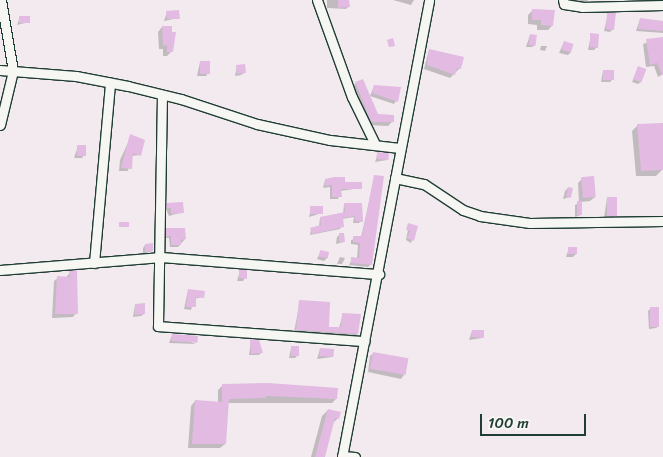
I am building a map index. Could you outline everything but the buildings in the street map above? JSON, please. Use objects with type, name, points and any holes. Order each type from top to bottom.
[{"type":"street","points":[[0,125],[13,71],[1,0]]},
{"type":"street","points":[[317,0],[352,97],[374,142]]},
{"type":"street","points":[[355,457],[342,457],[379,274],[400,148],[429,0]]},
{"type":"street","points":[[564,0],[564,4],[582,7],[663,5]]},
{"type":"street","points":[[0,70],[110,83],[162,95],[257,124],[330,140],[374,142],[400,148]]},
{"type":"street","points":[[94,263],[110,83]]},
{"type":"street","points":[[162,95],[161,257],[158,326],[364,341]]},
{"type":"street","points":[[395,178],[424,184],[463,210],[480,216],[530,223],[663,221]]},
{"type":"street","points":[[0,270],[161,257],[379,274]]}]
